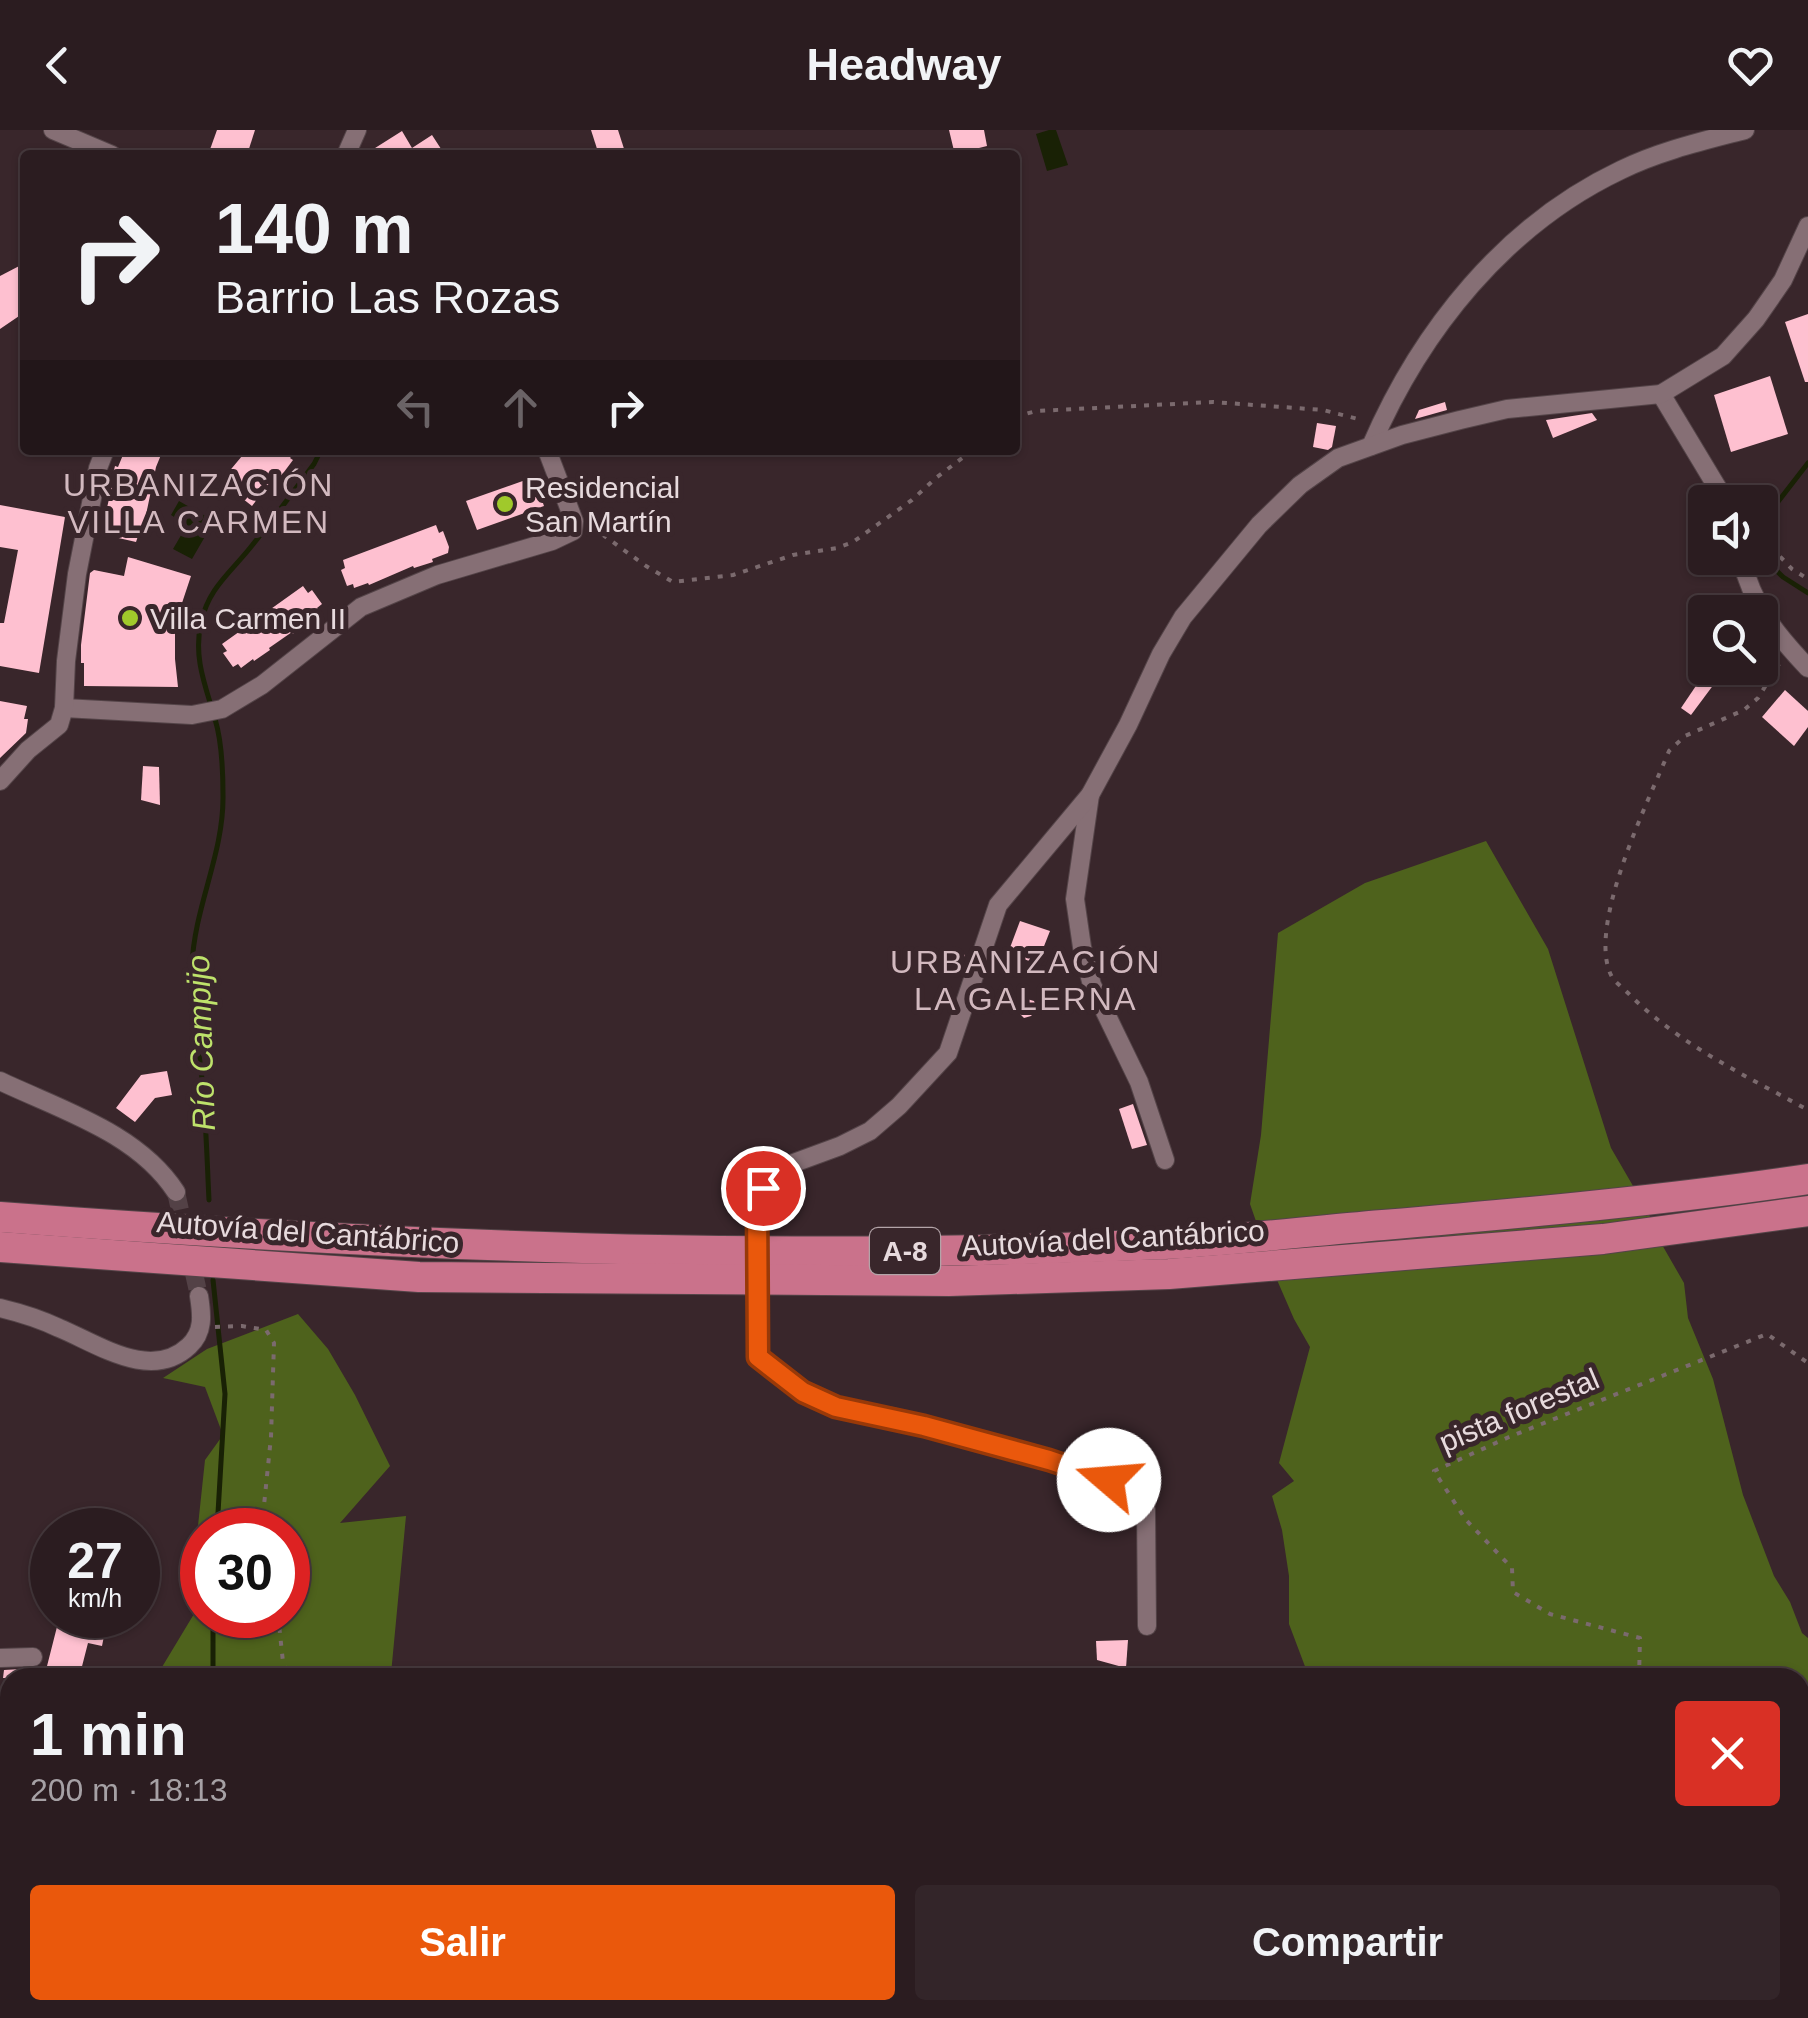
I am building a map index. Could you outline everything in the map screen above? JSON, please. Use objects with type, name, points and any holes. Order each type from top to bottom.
[{"type":"highway","name":"Autovía del Cantábrico","points":[[0,1217],[569,1248],[949,1250],[1169,1244],[1608,1206],[1808,1179]]},
{"type":"highway","name":"Autovía del Cantábrico","points":[[0,1247],[419,1277],[949,1281],[1170,1274],[1603,1240],[1808,1211]]},
{"type":"street","points":[[53,130],[100,150]]},
{"type":"street","points":[[1371,446],[1398,390],[1450,309],[1502,252],[1554,210],[1621,170],[1686,145],[1744,130]]},
{"type":"street","points":[[1147,1626],[1146,1508],[1130,1492],[1109,1480],[1049,1460],[893,1417],[836,1407],[803,1392],[758,1357],[757,1198],[791,1164],[870,1131],[899,1106],[948,1052],[998,905],[1090,795],[1183,617],[1259,524],[1300,485],[1338,458],[1402,435],[1507,409],[1661,394],[1723,356],[1756,319],[1783,280],[1808,226]]},
{"type":"street","points":[[1661,394],[1716,485]]},
{"type":"street","points":[[0,781],[28,750],[59,725],[77,574],[103,455]]},
{"type":"street","points":[[64,708],[192,715],[222,709],[262,685],[361,607],[437,575],[552,542],[573,531],[574,521],[549,455]]},
{"type":"street","points":[[1746,575],[1768,624],[1808,668]]},
{"type":"street","points":[[1090,795],[1075,899],[1082,946],[1092,985],[1140,1082],[1165,1160]]},
{"type":"street","points":[[0,1081],[132,1146],[164,1174],[176,1192]]},
{"type":"street","points":[[0,1308],[33,1316],[141,1361],[164,1362],[197,1338],[202,1312],[199,1296]]},
{"type":"street","points":[[0,1658],[33,1657]]},
{"type":"path","points":[[1020,415],[1213,402],[1322,410],[1380,426]]},
{"type":"path","points":[[574,521],[597,528],[673,582],[734,575],[793,555],[853,542],[966,455]]},
{"type":"path","points":[[1778,556],[1808,580]]},
{"type":"path","points":[[1787,646],[1758,698],[1744,710],[1685,736],[1669,751],[1614,887],[1606,958],[1613,978],[1645,1010],[1696,1047],[1808,1110]]},
{"type":"path","points":[[200,1328],[242,1326],[266,1330],[274,1344],[264,1508]]},
{"type":"path","name":"pista forestal","points":[[1638,1668],[1640,1638],[1550,1614],[1513,1592],[1512,1568],[1466,1520],[1434,1471],[1509,1436],[1766,1334],[1808,1363]]},
{"type":"path","points":[[281,1638],[286,1668]]},
{"type":"green space","points":[[1486,841],[1548,949],[1611,1148],[1684,1283],[1688,1318],[1713,1379],[1743,1495],[1774,1576],[1808,1638],[1808,1668],[1306,1668],[1289,1624],[1289,1576],[1272,1496],[1294,1481],[1279,1463],[1310,1347],[1274,1273],[1250,1204],[1261,1135],[1278,933],[1365,883]]},
{"type":"green space","points":[[298,1314],[328,1349],[390,1466],[340,1523],[406,1516],[392,1668],[161,1668],[180,1637],[310,1638],[310,1508],[200,1508],[205,1460],[223,1435],[205,1387],[163,1378],[207,1349]]},
{"type":"shaded area","points":[[1056,130],[1068,165],[1047,171],[1036,134]]},
{"type":"shaded area","points":[[179,501],[214,521],[192,559],[173,549],[187,525],[171,515]]},
{"type":"building","points":[[217,130],[255,130],[249,150],[210,150]]},
{"type":"building","points":[[591,130],[618,130],[624,150],[597,150]]},
{"type":"building","points":[[949,130],[984,130],[987,146],[954,150]]},
{"type":"building","points":[[402,131],[412,148],[432,135],[442,150],[372,150]]},
{"type":"building","points":[[20,266],[20,315],[0,329],[0,276]]},
{"type":"building","points":[[1808,314],[1808,382],[1805,382],[1785,322]]},
{"type":"building","points":[[1770,376],[1788,434],[1731,452],[1714,395]]},
{"type":"building","points":[[1445,402],[1447,410],[1415,419],[1419,410]]},
{"type":"building","points":[[1592,413],[1597,420],[1553,438],[1546,420]]},
{"type":"building","points":[[1317,423],[1336,426],[1328,450],[1313,447]]},
{"type":"building","points":[[123,455],[161,455],[142,534],[136,542],[101,534],[110,474]]},
{"type":"building","points":[[243,455],[293,455],[278,480],[274,477],[252,506],[224,484],[230,477],[227,474]]},
{"type":"building","name":"Residencial San Martín","points":[[534,477],[544,506],[477,530],[466,501]]},
{"type":"building","points":[[0,505],[65,517],[39,673],[0,666],[0,623],[4,623],[18,550],[0,547]]},
{"type":"building","points":[[436,525],[439,533],[443,531],[448,553],[369,585],[347,586],[341,570],[345,568],[343,560]]},
{"type":"building","name":"Villa Carmen II","points":[[128,557],[191,576],[175,633],[178,687],[84,686],[81,645],[90,573],[94,570],[124,576]]},
{"type":"building","points":[[303,586],[308,593],[312,590],[322,604],[317,608],[320,612],[254,661],[241,668],[238,664],[233,667],[222,644]]},
{"type":"building","points":[[1697,685],[1713,685],[1691,715],[1681,708]]},
{"type":"building","points":[[1785,690],[1808,711],[1808,727],[1794,746],[1762,717]]},
{"type":"building","points":[[0,701],[27,706],[24,719],[28,719],[26,733],[0,758]]},
{"type":"building","points":[[143,766],[159,767],[160,805],[141,800]]},
{"type":"building","points":[[1020,921],[1050,931],[1037,964],[1008,953]]},
{"type":"building","points":[[951,948],[965,955],[954,976],[940,968]]},
{"type":"building","points":[[1027,999],[1034,1001],[1037,1009],[1024,1018],[1018,1012],[1018,1004]]},
{"type":"building","points":[[167,1071],[172,1095],[155,1098],[135,1122],[116,1108],[141,1075]]},
{"type":"building","points":[[1133,1104],[1147,1145],[1132,1149],[1119,1109]]},
{"type":"building","points":[[54,1638],[104,1638],[102,1646],[88,1643],[82,1668],[47,1668]]},
{"type":"building","points":[[1128,1640],[1126,1668],[1097,1660],[1096,1641]]},
{"type":"waterway","name":"Río Campijo","points":[[209,1200],[192,966],[198,923],[219,838],[223,786],[219,737],[202,672],[199,636],[204,611],[214,591],[318,455]]},
{"type":"waterway","points":[[1778,502],[1808,463]]},
{"type":"waterway","points":[[1778,572],[1808,593]]},
{"type":"waterway","name":"Río Campijo","points":[[213,1280],[225,1394],[218,1508]]},
{"type":"waterway","name":"Río Campijo","points":[[213,1638],[213,1668]]},
{"type":"tunnel","points":[[176,1192],[199,1296]]},
{"type":"place","name":"Residencial San Martín","points":[[505,504]]},
{"type":"place","name":"Villa Carmen II","points":[[130,618]]},
{"type":"district","name":"URBANIZACIÓN VILLA CARMEN","points":[[199,504]]},
{"type":"district","name":"URBANIZACIÓN LA GALERNA","points":[[1026,980]]},
{"type":"route","points":[[763,1188],[757,1198],[758,1357],[803,1392],[836,1407],[893,1417],[1109,1480]]}]
